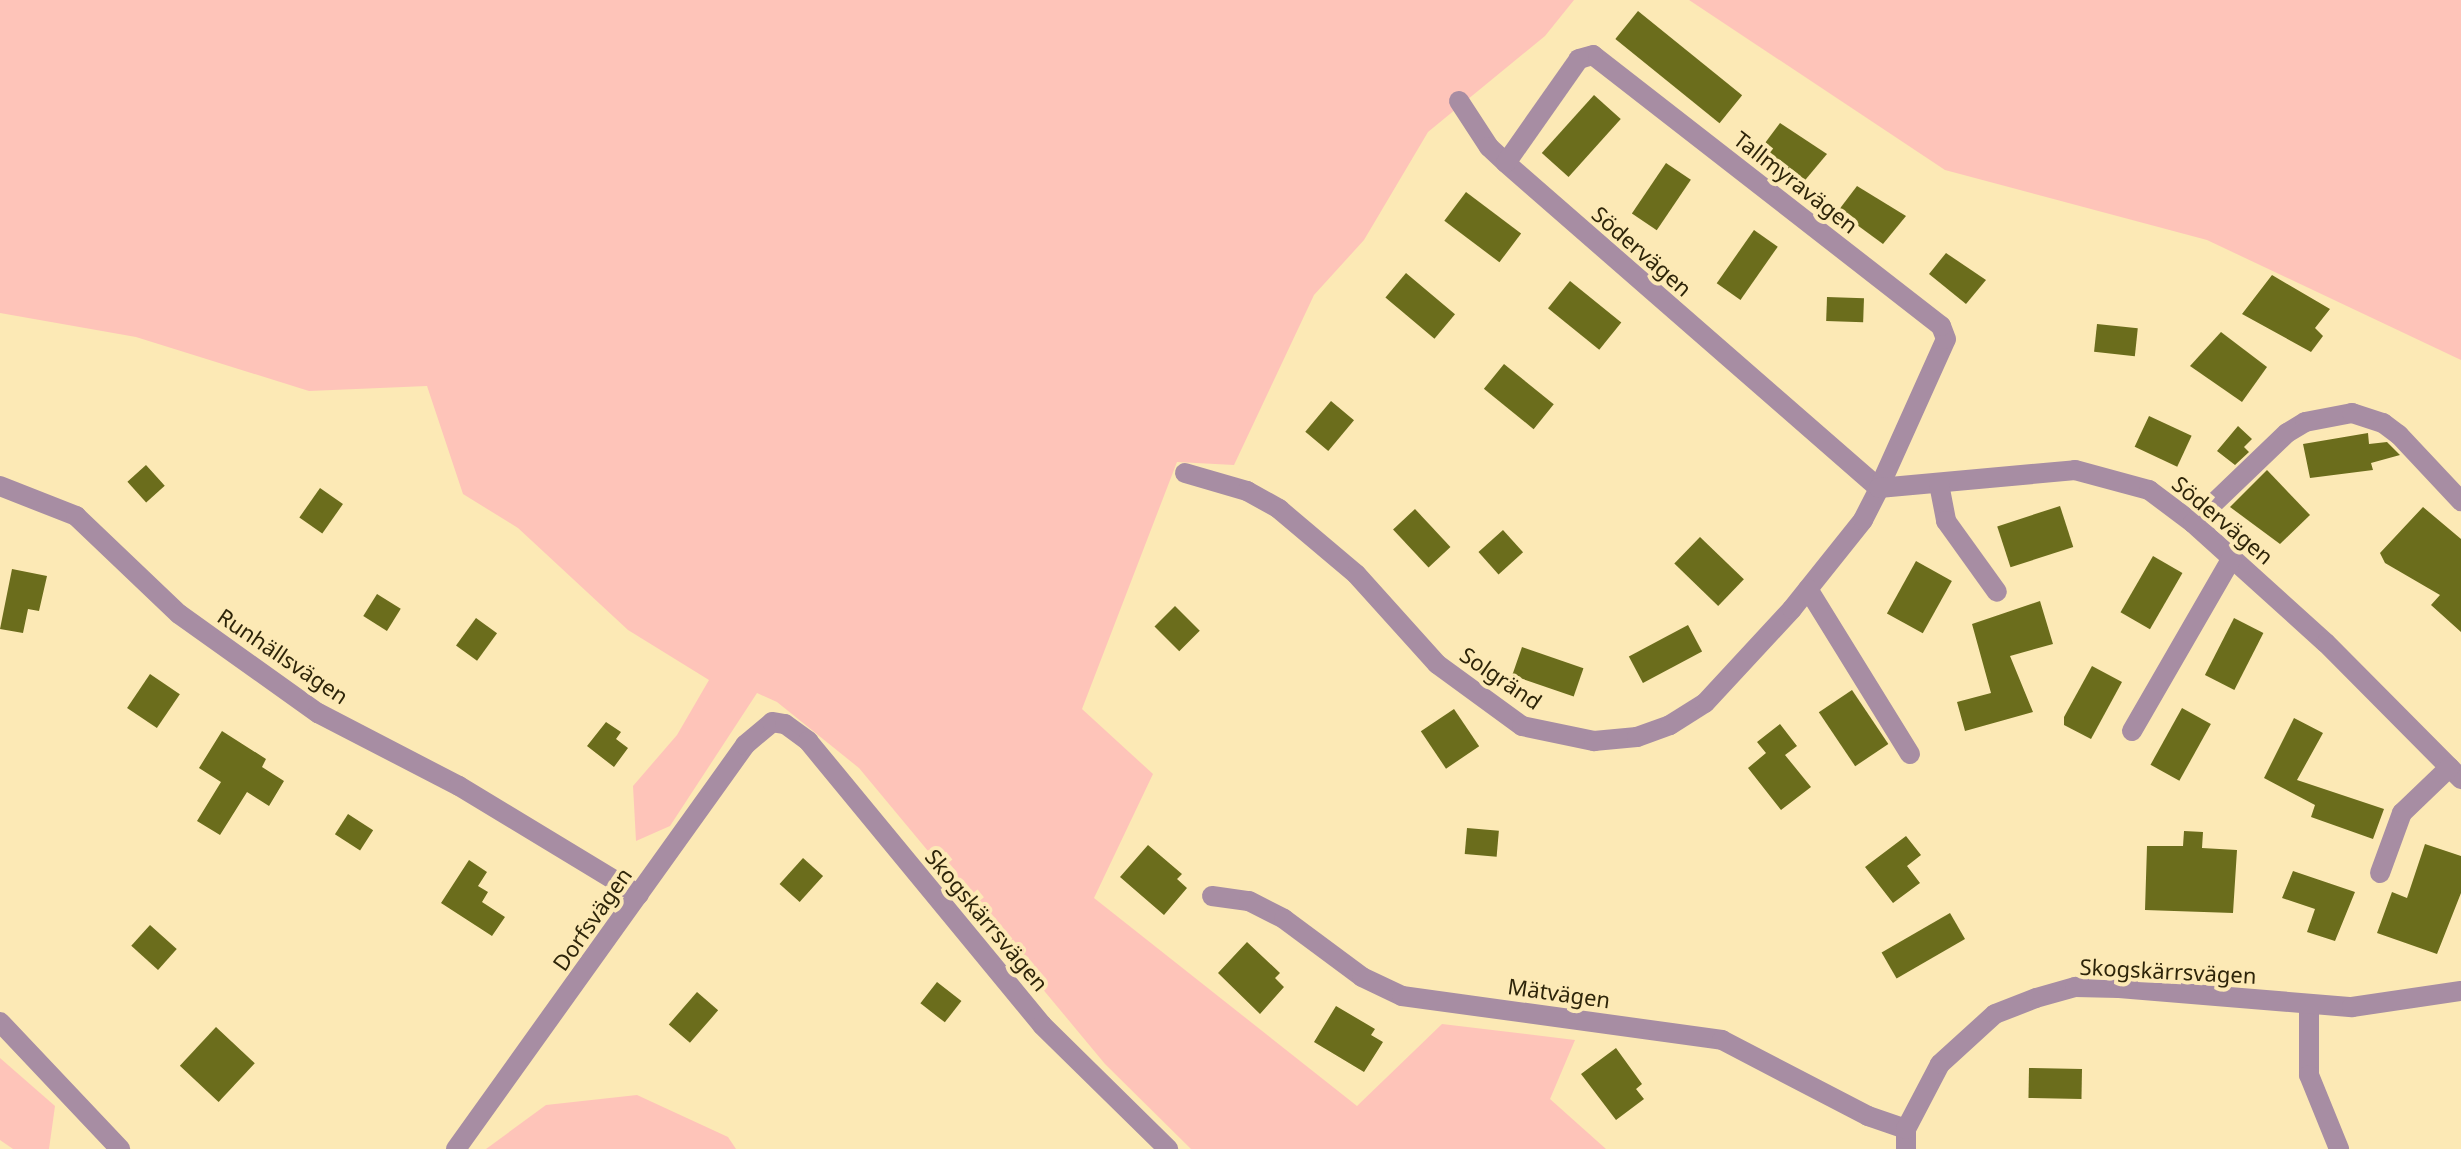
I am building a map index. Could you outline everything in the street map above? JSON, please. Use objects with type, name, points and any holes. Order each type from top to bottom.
[{"type":"street","name":"Tallmyravägen","points":[[1506,163],[1579,59],[1593,55],[1941,326],[1946,339],[1879,488]]},
{"type":"street","name":"Södervägen","points":[[1459,101],[1489,147],[1506,163],[1879,488],[2075,470],[2149,490],[2193,523],[2326,643],[2456,773]]},
{"type":"street","points":[[2193,523],[2287,433],[2305,422],[2352,413],[2383,423],[2399,435],[2461,501]]},
{"type":"street","name":"Solgränd","points":[[1185,473],[1247,491],[1279,509],[1356,574],[1437,664],[1522,726],[1556,737],[1637,737],[1670,725],[1705,703],[1733,676],[1808,589],[1863,520],[1879,488]]},
{"type":"street","points":[[1939,484],[1946,521],[1997,592]]},
{"type":"street","name":"Runhällsvägen","points":[[0,486],[76,516],[179,614],[318,713],[459,786],[639,895]]},
{"type":"street","points":[[2132,731],[2232,558]]},
{"type":"street","points":[[1808,589],[1910,754]]},
{"type":"street","name":"Dorfsvägen","points":[[456,1149],[745,745],[772,722]]},
{"type":"street","name":"Skogskärrsvägen","points":[[772,722],[785,724],[808,741],[1042,1025],[1168,1149]]},
{"type":"street","points":[[2380,873],[2402,813],[2456,773]]},
{"type":"street","name":"Mätvägen","points":[[1212,896],[1249,901],[1284,919],[1362,977],[1402,996],[1722,1040],[1906,1139]]},
{"type":"street","name":"Skogskärrsvägen","points":[[1906,1139],[1940,1064],[1963,1038],[1995,1014],[2075,987],[2309,1005],[2389,1005],[2461,991]]},
{"type":"street","points":[[2309,1005],[2309,1075],[2339,1149]]},
{"type":"street","points":[[0,1022],[120,1149]]},
{"type":"shaded area","points":[[0,0],[1574,0],[1545,36],[1428,132],[1364,240],[1314,295],[1234,465],[1177,462],[1082,709],[1153,774],[1094,898],[1357,1106],[1442,1024],[1575,1040],[1550,1099],[1606,1149],[1191,1149],[1105,1064],[859,768],[777,702],[757,693],[670,826],[636,841],[633,786],[677,735],[709,680],[628,630],[518,528],[463,494],[427,386],[309,391],[136,337],[0,313]]},
{"type":"shaded area","points":[[1689,0],[2461,0],[2461,360],[2207,240],[1945,170]]},
{"type":"shaded area","points":[[0,1058],[55,1106],[49,1149],[13,1149],[0,1140]]},
{"type":"shaded area","points":[[637,1095],[728,1137],[736,1149],[486,1149],[546,1105]]},
{"type":"building","points":[[1638,11],[1742,95],[1719,123],[1615,39]]},
{"type":"building","points":[[1594,95],[1621,119],[1569,177],[1542,153]]},
{"type":"building","points":[[1780,123],[1827,154],[1801,185],[1759,151]]},
{"type":"building","points":[[1666,163],[1691,180],[1657,230],[1632,214]]},
{"type":"building","points":[[1857,186],[1906,216],[1883,244],[1838,211]]},
{"type":"building","points":[[1466,192],[1521,234],[1499,262],[1444,221]]},
{"type":"building","points":[[1754,230],[1778,247],[1740,300],[1717,283]]},
{"type":"building","points":[[1946,253],[1986,280],[1966,304],[1929,274]]},
{"type":"building","points":[[1406,273],[1455,314],[1434,339],[1385,298]]},
{"type":"building","points":[[2272,275],[2330,309],[2315,328],[2323,336],[2311,352],[2242,314]]},
{"type":"building","points":[[1570,281],[1621,323],[1599,350],[1548,308]]},
{"type":"building","points":[[1827,297],[1864,298],[1863,322],[1826,321]]},
{"type":"building","points":[[2097,324],[2138,328],[2135,356],[2094,352]]},
{"type":"building","points":[[2221,332],[2267,367],[2242,402],[2190,366]]},
{"type":"building","points":[[1504,364],[1554,404],[1534,429],[1484,389]]},
{"type":"building","points":[[1331,401],[1354,420],[1328,451],[1305,432]]},
{"type":"building","points":[[2149,416],[2192,436],[2177,467],[2135,447]]},
{"type":"building","points":[[2238,426],[2252,439],[2244,447],[2249,452],[2235,465],[2217,451]]},
{"type":"building","points":[[2368,433],[2369,444],[2387,442],[2400,455],[2371,463],[2373,470],[2310,478],[2303,444]]},
{"type":"building","points":[[146,465],[165,486],[146,503],[127,482]]},
{"type":"building","points":[[2267,470],[2310,515],[2280,544],[2230,507]]},
{"type":"building","points":[[320,488],[343,504],[322,534],[299,517]]},
{"type":"building","points":[[2060,506],[2073,547],[2011,567],[1997,526]]},
{"type":"building","points":[[2423,507],[2461,539],[2461,632],[2431,605],[2440,595],[2385,563],[2380,553]]},
{"type":"building","points":[[1415,509],[1450,547],[1429,567],[1393,529]]},
{"type":"building","points":[[1503,530],[1523,552],[1499,574],[1478,552]]},
{"type":"building","points":[[1700,537],[1744,579],[1718,606],[1674,564]]},
{"type":"building","points":[[2153,556],[2182,573],[2150,629],[2120,612]]},
{"type":"building","points":[[1916,561],[1952,581],[1923,633],[1887,613]]},
{"type":"building","points":[[12,569],[47,576],[39,611],[28,609],[23,633],[0,629]]},
{"type":"building","points":[[377,594],[401,609],[387,631],[363,616]]},
{"type":"building","points":[[2040,601],[2053,644],[2010,656],[2033,712],[1965,731],[1957,702],[1991,693],[1972,624]]},
{"type":"building","points":[[1175,606],[1200,631],[1179,651],[1154,627]]},
{"type":"building","points":[[476,618],[497,633],[477,661],[456,646]]},
{"type":"building","points":[[2234,618],[2263,633],[2234,690],[2205,675]]},
{"type":"building","points":[[1688,625],[1702,651],[1643,683],[1629,656]]},
{"type":"building","points":[[1522,647],[1583,668],[1574,697],[1512,675]]},
{"type":"building","points":[[2092,666],[2122,682],[2091,739],[2064,725],[2064,717]]},
{"type":"building","points":[[150,674],[180,694],[157,728],[127,708]]},
{"type":"building","points":[[1852,690],[1888,744],[1855,766],[1819,712]]},
{"type":"building","points":[[2182,708],[2211,724],[2179,781],[2150,765]]},
{"type":"building","points":[[1454,709],[1479,746],[1446,769],[1421,731]]},
{"type":"building","points":[[2294,718],[2323,733],[2297,780],[2384,809],[2373,839],[2311,817],[2315,805],[2264,778]]},
{"type":"building","points":[[606,722],[621,732],[616,739],[628,748],[614,767],[587,746]]},
{"type":"building","points":[[1780,724],[1797,746],[1785,755],[1811,787],[1781,810],[1748,768],[1766,753],[1757,742]]},
{"type":"building","points":[[222,731],[266,759],[262,767],[284,781],[269,806],[247,792],[220,835],[197,821],[221,782],[199,768]]},
{"type":"building","points":[[348,814],[373,830],[360,850],[335,834]]},
{"type":"building","points":[[1467,828],[1499,831],[1497,857],[1465,854]]},
{"type":"building","points":[[2184,831],[2203,832],[2202,848],[2237,850],[2233,913],[2145,910],[2147,846],[2183,846]]},
{"type":"building","points":[[1906,836],[1921,855],[1907,866],[1920,883],[1893,903],[1865,867]]},
{"type":"building","points":[[2425,844],[2461,856],[2461,893],[2437,954],[2377,933],[2392,892],[2407,898]]},
{"type":"building","points":[[1148,845],[1182,874],[1177,879],[1187,888],[1164,915],[1120,877]]},
{"type":"building","points":[[803,858],[823,876],[800,902],[780,884]]},
{"type":"building","points":[[469,860],[487,872],[478,886],[488,892],[482,902],[505,917],[492,936],[441,903]]},
{"type":"building","points":[[2293,871],[2355,892],[2335,941],[2307,932],[2315,909],[2282,898]]},
{"type":"building","points":[[1950,913],[1965,939],[1897,978],[1882,952]]},
{"type":"building","points":[[150,925],[177,949],[158,970],[131,946]]},
{"type":"building","points":[[1247,942],[1280,973],[1275,978],[1284,987],[1260,1014],[1218,973]]},
{"type":"building","points":[[937,982],[961,1001],[945,1022],[920,1003]]},
{"type":"building","points":[[697,992],[718,1010],[690,1043],[669,1024]]},
{"type":"building","points":[[1336,1006],[1375,1029],[1371,1035],[1383,1042],[1364,1072],[1314,1042]]},
{"type":"building","points":[[216,1027],[255,1063],[219,1102],[180,1066]]},
{"type":"building","points":[[1616,1048],[1642,1084],[1636,1089],[1644,1099],[1616,1120],[1581,1074]]},
{"type":"building","points":[[2029,1068],[2082,1069],[2081,1099],[2028,1098]]}]
